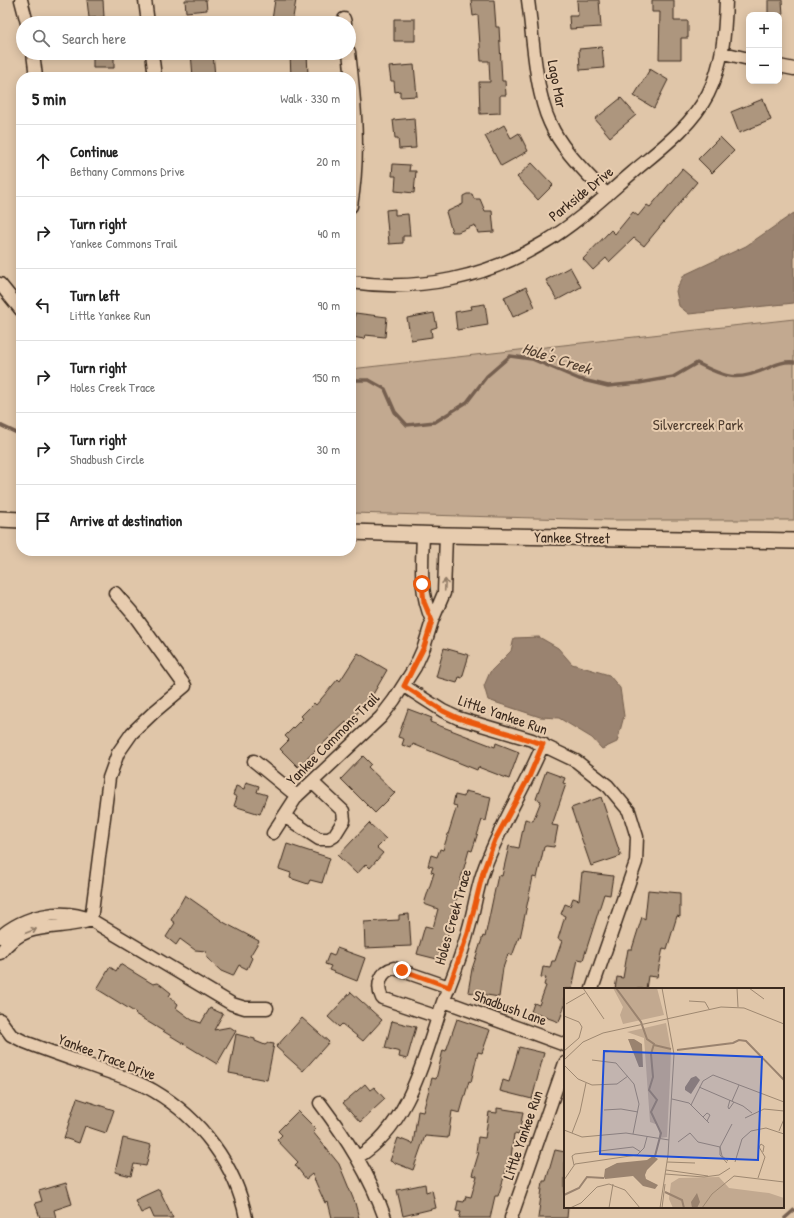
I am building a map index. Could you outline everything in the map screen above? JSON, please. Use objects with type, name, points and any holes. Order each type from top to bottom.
[{"type":"street","points":[[21,0],[25,16]]},
{"type":"street","points":[[145,0],[147,16]]},
{"type":"street","name":"Lago Mar","points":[[528,0],[540,92],[550,124],[568,151],[607,195]]},
{"type":"street","name":"Parkside Drive","points":[[356,283],[381,286],[420,284],[451,280],[488,270],[517,258],[546,242],[607,195],[679,133],[696,113],[715,79],[723,53],[726,0]]},
{"type":"street","points":[[723,53],[746,58]]},
{"type":"street","points":[[34,60],[35,72]]},
{"type":"street","points":[[153,60],[154,72]]},
{"type":"street","points":[[350,60],[351,72]]},
{"type":"street","points":[[782,67],[794,69]]},
{"type":"street","points":[[356,114],[356,161]]},
{"type":"street","points":[[0,284],[16,304]]},
{"type":"street","points":[[0,519],[16,520]]},
{"type":"street","name":"Yankee Street","points":[[356,532],[794,541]]},
{"type":"street","points":[[423,534],[422,584],[424,602],[432,621]]},
{"type":"street","name":"Yankee Commons Trail","points":[[273,833],[297,796],[381,717],[404,686],[424,647],[432,621],[444,593],[446,535]]},
{"type":"street","points":[[91,920],[109,778],[118,753],[138,728],[185,686],[134,615],[115,593]]},
{"type":"street","name":"Little Yankee Run","points":[[404,686],[443,711],[458,718],[543,744],[576,761],[608,786],[629,811],[636,831],[638,849],[633,874],[592,988]]},
{"type":"street","name":"Holes Creek Trace","points":[[358,1158],[380,1140],[403,1107],[419,1074],[468,933],[483,872],[495,840],[529,777],[543,744]]},
{"type":"street","points":[[254,761],[297,796]]},
{"type":"street","points":[[284,816],[319,839],[329,839],[334,836],[344,820],[343,811],[312,782]]},
{"type":"street","points":[[0,937],[15,926],[28,920],[44,916],[78,914],[91,920],[232,1004],[245,1008],[267,1008]]},
{"type":"street","points":[[0,953],[9,943],[31,930],[56,925],[78,924],[91,920]]},
{"type":"street","points":[[438,1017],[382,998],[378,991],[382,975],[387,970],[394,968],[449,987]]},
{"type":"street","name":"Shadbush Lane","points":[[444,1001],[564,1045]]},
{"type":"street","name":"Yankee Trace Drive","points":[[0,1020],[6,1035],[126,1078],[153,1090],[170,1102],[193,1121],[221,1155],[238,1191],[246,1218]]},
{"type":"street","name":"Little Yankee Run","points":[[511,1218],[564,1066]]},
{"type":"street","points":[[320,1103],[358,1158],[367,1174],[385,1218]]},
{"type":"green space","name":"Silvercreek Park","points":[[794,319],[794,520],[609,520],[356,513],[356,368]]},
{"type":"shaded area","points":[[794,213],[794,303],[689,314],[679,306],[676,291],[684,275],[746,246]]},
{"type":"shaded area","points":[[539,637],[558,648],[572,664],[609,675],[620,688],[624,716],[617,742],[602,749],[592,738],[559,718],[540,717],[488,700],[484,686],[490,672],[511,651],[514,638]]},
{"type":"building","points":[[87,0],[103,0],[104,16],[89,16]]},
{"type":"building","points":[[185,0],[206,0],[207,10],[186,12]]},
{"type":"building","points":[[275,0],[296,0],[293,16],[273,16]]},
{"type":"building","points":[[471,0],[494,0],[496,27],[499,27],[502,81],[505,81],[506,95],[500,95],[500,113],[480,114],[479,82],[490,82],[489,61],[481,61],[478,15],[473,16]]},
{"type":"building","points":[[577,0],[599,0],[601,27],[570,29],[569,16],[578,16]]},
{"type":"building","points":[[652,0],[674,0],[674,21],[688,21],[688,38],[681,38],[681,59],[659,59],[660,12],[652,12]]},
{"type":"building","points":[[768,0],[782,0],[783,15],[782,12],[768,12]]},
{"type":"building","points":[[394,19],[415,19],[415,41],[394,41]]},
{"type":"building","points":[[602,47],[604,68],[580,70],[579,49]]},
{"type":"building","points":[[93,60],[114,60],[114,68],[93,68]]},
{"type":"building","points":[[192,60],[214,60],[215,72],[193,72]]},
{"type":"building","points":[[290,60],[307,60],[308,72],[291,72]]},
{"type":"building","points":[[414,65],[417,96],[400,97],[400,91],[395,92],[394,81],[391,81],[389,67]]},
{"type":"building","points":[[650,69],[668,80],[654,108],[634,96]]},
{"type":"building","points":[[621,98],[636,115],[610,137],[595,119]]},
{"type":"building","points":[[763,99],[771,120],[739,133],[731,112]]},
{"type":"building","points":[[414,118],[416,148],[399,149],[398,138],[395,138],[393,120]]},
{"type":"building","points":[[504,125],[511,138],[519,133],[528,151],[501,166],[485,136]]},
{"type":"building","points":[[720,137],[734,151],[712,173],[698,159]]},
{"type":"building","points":[[532,163],[553,185],[538,200],[517,177]]},
{"type":"building","points":[[393,164],[410,165],[409,171],[416,171],[414,193],[395,191],[396,176],[392,176]]},
{"type":"building","points":[[682,169],[697,182],[644,246],[634,238],[609,262],[606,258],[593,270],[583,259],[611,230],[615,234],[633,212],[638,216],[647,205],[650,207]]},
{"type":"building","points":[[472,194],[474,199],[480,199],[485,211],[492,211],[494,232],[478,233],[475,225],[458,232],[452,232],[446,212],[463,204],[463,196]]},
{"type":"building","points":[[395,209],[395,215],[408,214],[410,236],[403,236],[403,243],[389,244],[386,210]]},
{"type":"building","points":[[570,267],[581,287],[557,300],[546,280]]},
{"type":"building","points":[[526,287],[535,307],[513,317],[504,297]]},
{"type":"building","points":[[485,304],[488,325],[457,330],[455,312],[472,309],[471,306]]},
{"type":"building","points":[[356,313],[387,317],[385,337],[365,335],[364,339],[356,338]]},
{"type":"building","points":[[434,313],[437,327],[431,329],[432,337],[411,340],[407,318]]},
{"type":"building","points":[[444,648],[469,655],[462,678],[459,677],[457,683],[436,677]]},
{"type":"building","points":[[358,653],[387,670],[372,696],[348,724],[346,722],[298,767],[280,749],[289,740],[285,736],[303,718],[301,716],[314,703],[316,705],[338,679],[340,681]]},
{"type":"building","points":[[408,709],[432,718],[430,722],[495,747],[496,743],[519,752],[509,779],[478,767],[477,770],[413,744],[411,748],[402,745],[404,739],[398,737]]},
{"type":"building","points":[[363,756],[371,764],[368,767],[395,793],[375,813],[341,779]]},
{"type":"building","points":[[546,771],[565,778],[563,783],[566,784],[552,825],[558,826],[554,847],[544,847],[537,878],[533,877],[520,938],[519,937],[512,956],[508,954],[503,968],[499,997],[468,992],[472,969],[483,936],[485,937],[498,875],[502,876],[509,846],[519,848],[525,819],[533,821],[541,801],[536,799]]},
{"type":"building","points":[[246,782],[259,786],[257,792],[267,795],[260,814],[234,806],[237,797],[233,795],[236,786],[244,789]]},
{"type":"building","points":[[465,791],[491,797],[486,821],[482,820],[472,851],[469,850],[458,889],[460,889],[447,926],[450,927],[441,960],[417,954],[425,926],[433,928],[438,909],[424,904],[434,873],[431,872],[433,867],[428,866],[431,855],[437,857],[440,849],[443,850],[457,806],[453,805],[455,795],[464,797]]},
{"type":"building","points":[[601,797],[621,856],[591,866],[571,808]]},
{"type":"building","points":[[369,823],[386,839],[377,848],[383,853],[370,868],[366,864],[357,874],[338,856]]},
{"type":"building","points":[[287,844],[330,858],[322,883],[310,880],[308,884],[290,878],[291,873],[279,869]]},
{"type":"building","points":[[582,872],[613,876],[610,895],[604,894],[583,960],[578,959],[572,988],[564,988],[564,1008],[559,1022],[531,1012],[534,1003],[539,1005],[546,986],[544,985],[546,978],[541,977],[543,967],[550,968],[552,961],[555,961],[562,941],[558,939],[565,916],[561,914],[565,904],[570,906],[573,898],[579,900]]},
{"type":"building","points":[[648,890],[680,893],[680,917],[677,916],[667,949],[663,948],[657,977],[648,976],[646,988],[615,988],[617,977],[623,978],[628,949],[632,949],[642,917],[645,919]]},
{"type":"building","points":[[185,895],[225,923],[259,941],[250,956],[252,958],[247,969],[239,965],[233,976],[221,971],[207,958],[206,951],[195,950],[180,939],[176,945],[166,937],[175,923],[171,920]]},
{"type":"building","points":[[409,914],[411,946],[365,948],[364,922],[399,920],[399,915]]},
{"type":"building","points":[[337,948],[365,958],[357,981],[329,970],[331,966],[325,964],[329,954],[334,956]]},
{"type":"building","points":[[120,964],[153,984],[158,983],[161,985],[171,993],[169,996],[178,1004],[176,1008],[192,1020],[201,1023],[210,1008],[223,1014],[214,1030],[230,1027],[236,1031],[217,1064],[97,989],[110,967],[116,971]]},
{"type":"building","points":[[351,992],[382,1020],[363,1041],[342,1024],[339,1027],[328,1017]]},
{"type":"building","points":[[302,1018],[329,1042],[303,1071],[276,1047]]},
{"type":"building","points":[[457,1019],[490,1030],[482,1053],[478,1052],[471,1082],[469,1081],[460,1113],[452,1111],[448,1138],[425,1136],[413,1170],[390,1161],[398,1138],[413,1144],[418,1111],[423,1112],[432,1078],[436,1079],[443,1050],[446,1051]]},
{"type":"building","points":[[392,1021],[416,1027],[407,1059],[399,1057],[400,1052],[385,1048]]},
{"type":"building","points":[[236,1034],[255,1039],[255,1041],[265,1045],[268,1043],[274,1044],[267,1080],[229,1073]]},
{"type":"building","points":[[519,1047],[544,1053],[532,1099],[500,1091],[503,1080],[509,1082]]},
{"type":"building","points":[[365,1084],[370,1090],[374,1087],[385,1099],[360,1122],[343,1103]]},
{"type":"building","points":[[77,1098],[114,1110],[106,1133],[85,1126],[79,1143],[64,1138]]},
{"type":"building","points":[[497,1108],[523,1112],[519,1135],[514,1134],[510,1165],[508,1165],[498,1196],[495,1196],[490,1218],[459,1218],[461,1212],[456,1211],[458,1201],[464,1202],[466,1196],[471,1197],[477,1176],[472,1175],[479,1152],[476,1152],[478,1137],[485,1138],[489,1112],[497,1113]]},
{"type":"building","points":[[298,1111],[316,1129],[313,1132],[339,1164],[355,1203],[359,1218],[332,1218],[328,1202],[325,1203],[312,1174],[306,1179],[295,1165],[298,1162],[277,1140],[282,1135],[278,1131]]},
{"type":"building","points":[[123,1138],[151,1145],[146,1166],[134,1164],[131,1176],[115,1172]]},
{"type":"building","points":[[555,1150],[564,1152],[564,1208],[568,1208],[567,1218],[538,1218],[543,1181],[546,1181]]},
{"type":"building","points":[[66,1183],[72,1204],[54,1210],[56,1218],[40,1218],[35,1203],[42,1201],[39,1191]]},
{"type":"building","points":[[425,1184],[426,1192],[432,1190],[436,1208],[403,1216],[397,1190]]},
{"type":"building","points":[[159,1189],[173,1218],[154,1218],[150,1209],[141,1213],[135,1200]]},
{"type":"waterway","name":"Hole's Creek","points":[[356,380],[369,380],[385,389],[395,412],[407,425],[435,422],[467,402],[487,376],[510,356],[532,359],[579,379],[608,386],[639,383],[673,377],[697,363],[724,375],[740,377],[781,363],[794,362]]},
{"type":"waterway","name":"Hole's Creek","points":[[0,425],[16,433]]},
{"type":"waterway","points":[[785,1218],[794,1210]]},
{"type":"route","points":[[402,970],[449,987],[468,933],[480,882],[495,840],[529,777],[543,744],[512,733],[458,718],[443,711],[404,686],[415,667],[431,628],[432,621],[424,602],[422,584]]}]
